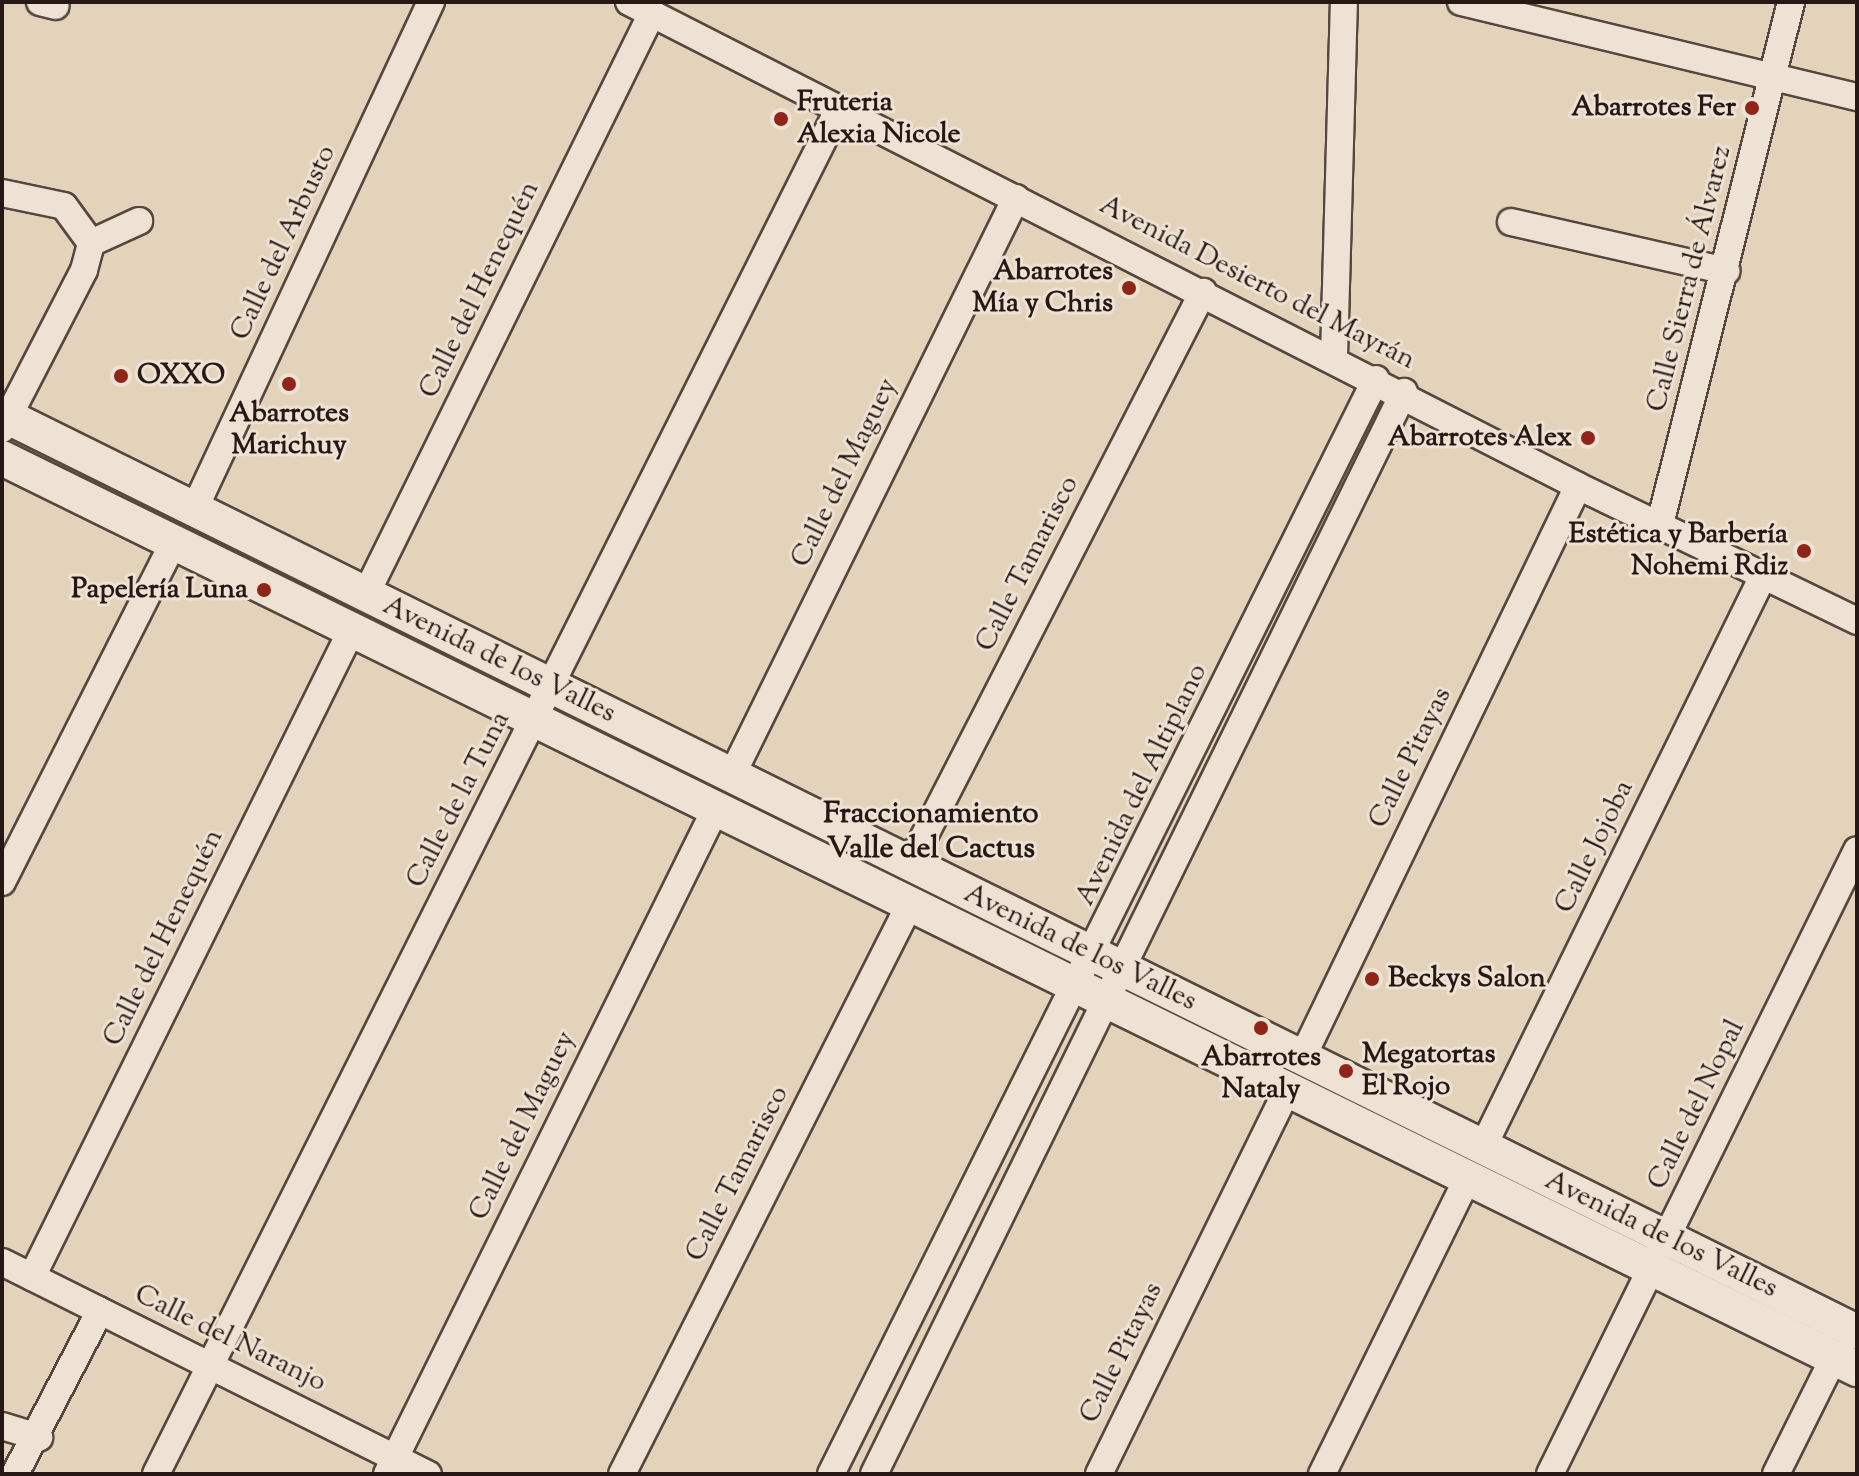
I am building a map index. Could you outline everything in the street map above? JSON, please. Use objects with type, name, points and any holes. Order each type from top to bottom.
[{"type":"street","name":"Calle del Arbusto","points":[[194,510],[431,2]]},
{"type":"street","points":[[1334,357],[1344,2]]},
{"type":"street","points":[[1461,2],[1857,97]]},
{"type":"street","name":"Calle Sierra de Álvarez","points":[[1660,524],[1727,271],[1791,2]]},
{"type":"street","name":"Avenida Desierto del Mayrán","points":[[640,8],[1404,392],[1578,486],[1857,621]]},
{"type":"street","name":"Calle del Henequén","points":[[366,594],[640,8]]},
{"type":"street","name":"Calle de la Tuna","points":[[156,1474],[838,110]]},
{"type":"street","points":[[2,193],[64,206],[91,243]]},
{"type":"street","name":"Calle del Maguey","points":[[732,775],[1016,198]]},
{"type":"street","points":[[91,243],[139,221]]},
{"type":"street","points":[[1511,222],[1727,271]]},
{"type":"street","points":[[4,420],[84,270],[91,243]]},
{"type":"street","name":"Calle Tamarisco","points":[[910,864],[1203,292]]},
{"type":"street","name":"Avenida del Altiplano","points":[[831,1474],[1087,970],[1376,379]]},
{"type":"street","points":[[874,1474],[1118,985],[1404,392]]},
{"type":"street","name":"Avenida de los Valles","points":[[4,420],[141,482],[910,864],[1087,970]]},
{"type":"street","name":"Avenida de los Valles","points":[[2,458],[124,513],[911,902],[1302,1058],[1476,1162]]},
{"type":"street","points":[[124,513],[141,482]]},
{"type":"street","name":"Calle Pitayas","points":[[1302,1058],[1578,486]]},
{"type":"street","points":[[2,882],[175,539]]},
{"type":"street","name":"Calle Jojoba","points":[[1322,1474],[1764,574]]},
{"type":"street","name":"Calle del Henequén","points":[[32,1277],[353,627]]},
{"type":"street","name":"Calle del Maguey","points":[[391,1466],[717,806]]},
{"type":"street","name":"Calle del Nopal","points":[[1550,1474],[1857,850]]},
{"type":"street","name":"Calle Tamarisco","points":[[622,1474],[911,902]]},
{"type":"street","name":"Avenida de los Valles","points":[[1118,985],[1288,1088],[1476,1162],[1660,1252],[1851,1340]]},
{"type":"street","name":"Calle Pitayas","points":[[1099,1474],[1288,1088]]},
{"type":"street","name":"Calle del Naranjo","points":[[2,1262],[211,1365],[391,1466],[428,1474]]},
{"type":"street","points":[[15,1474],[39,1437],[100,1311]]},
{"type":"street","points":[[1776,1474],[1851,1340]]},
{"type":"street","points":[[2,1426],[39,1437]]},
{"type":"place","name":"Abarrotes Fer","points":[[1752,108]]},
{"type":"place","name":"Fruteria Alexia Nicole","points":[[781,119]]},
{"type":"place","name":"Abarrotes Mía y Chris","points":[[1129,288]]},
{"type":"place","name":"OXXO","points":[[121,376]]},
{"type":"place","name":"Abarrotes Marichuy","points":[[289,384]]},
{"type":"place","name":"Abarrotes Alex","points":[[1588,438]]},
{"type":"place","name":"Estética y Barbería Nohemi Rdiz","points":[[1804,551]]},
{"type":"place","name":"Papelería Luna","points":[[264,590]]},
{"type":"place","name":"Beckys Salon","points":[[1372,979]]},
{"type":"place","name":"Abarrotes Nataly","points":[[1261,1028]]},
{"type":"place","name":"Megatortas El Rojo","points":[[1346,1071]]},
{"type":"district","name":"Fraccionamiento Valle del Cactus","points":[[931,832]]}]
